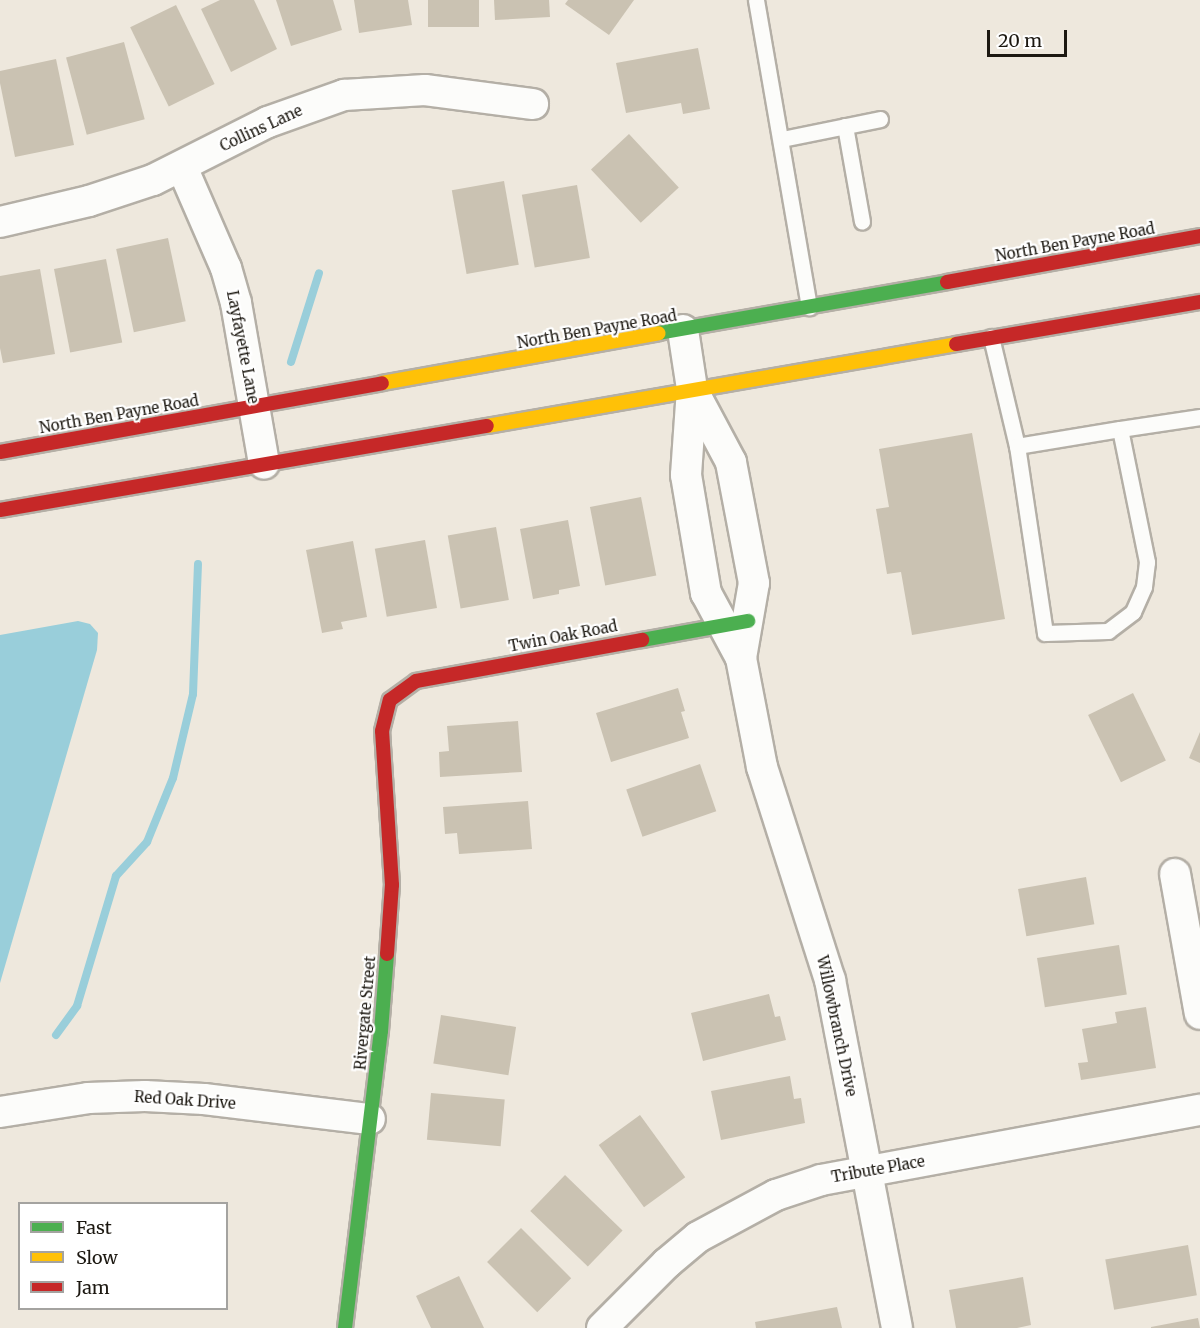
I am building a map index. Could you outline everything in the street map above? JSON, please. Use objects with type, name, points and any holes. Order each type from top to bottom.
[{"type":"street","name":"Collins Lane","points":[[0,222],[89,201],[153,180],[268,122],[344,95],[425,90],[533,104]]},
{"type":"street","name":"Layfayette Lane","points":[[182,166],[226,268],[236,303],[264,464]]},
{"type":"street","name":"North Ben Payne Road","points":[[0,452],[255,408],[1200,236]]},
{"type":"street","points":[[0,510],[1200,302]]},
{"type":"street","name":"Willowbranch Drive","points":[[683,330],[692,389],[686,475],[706,593],[735,622]]},
{"type":"street","name":"Willowbranch Drive","points":[[692,389],[731,462],[754,583],[735,622],[741,658],[762,766],[830,980],[897,1328]]},
{"type":"street","name":"Twin Oak Road","points":[[390,700],[416,681],[735,622]]},
{"type":"street","name":"Rivergate Street","points":[[345,1328],[381,1031],[392,885],[382,731],[390,700]]},
{"type":"street","points":[[1175,874],[1200,1014]]},
{"type":"street","name":"Red Oak Drive","points":[[0,1112],[88,1098],[145,1096],[204,1099],[370,1119]]},
{"type":"street","name":"Tribute Place","points":[[602,1328],[667,1263],[698,1237],[776,1195],[821,1180],[1200,1110]]},
{"type":"lane","points":[[756,0],[782,139],[808,307]]},
{"type":"lane","points":[[782,139],[880,119]]},
{"type":"lane","points":[[845,126],[862,221]]},
{"type":"lane","points":[[992,337],[1017,446],[1045,633],[1108,631],[1133,612],[1144,587],[1147,562],[1120,429]]},
{"type":"lane","points":[[1017,446],[1200,417]]},
{"type":"water","points":[[78,621],[90,624],[98,633],[97,650],[0,983],[0,635]]},
{"type":"building","points":[[220,0],[254,0],[277,49],[231,72],[201,9]]},
{"type":"building","points":[[276,0],[333,0],[342,30],[291,46]]},
{"type":"building","points":[[354,0],[408,0],[412,25],[359,33]]},
{"type":"building","points":[[428,0],[479,0],[479,27],[428,27]]},
{"type":"building","points":[[494,0],[549,0],[550,17],[495,20]]},
{"type":"building","points":[[568,0],[634,0],[609,35],[565,4]]},
{"type":"building","points":[[176,5],[215,84],[169,106],[130,27]]},
{"type":"building","points":[[124,42],[145,119],[87,135],[66,58]]},
{"type":"building","points":[[698,48],[710,109],[683,114],[681,103],[626,113],[616,63]]},
{"type":"building","points":[[56,59],[74,145],[15,157],[0,83],[0,71]]},
{"type":"building","points":[[629,134],[679,187],[641,223],[591,169]]},
{"type":"building","points":[[504,181],[519,265],[467,274],[452,190]]},
{"type":"building","points":[[577,185],[590,258],[535,268],[522,195]]},
{"type":"building","points":[[168,238],[186,321],[134,332],[116,249]]},
{"type":"building","points":[[106,259],[122,342],[70,353],[54,269]]},
{"type":"building","points":[[40,269],[55,354],[3,363],[0,348],[0,276]]},
{"type":"building","points":[[972,433],[1005,619],[912,635],[901,572],[887,574],[876,509],[889,507],[879,449]]},
{"type":"building","points":[[641,497],[656,576],[605,585],[590,507]]},
{"type":"building","points":[[568,520],[580,586],[559,590],[559,594],[533,599],[520,529]]},
{"type":"building","points":[[496,527],[509,600],[461,608],[448,536]]},
{"type":"building","points":[[425,540],[437,608],[387,617],[375,549]]},
{"type":"building","points":[[353,541],[367,617],[341,622],[343,629],[322,633],[306,550]]},
{"type":"building","points":[[678,688],[685,711],[681,712],[689,738],[611,762],[596,713]]},
{"type":"building","points":[[1133,693],[1166,760],[1121,782],[1088,715]]},
{"type":"building","points":[[518,721],[522,772],[440,777],[439,752],[449,751],[447,726]]},
{"type":"building","points":[[1200,732],[1200,763],[1189,758]]},
{"type":"building","points":[[700,764],[716,811],[643,837],[626,789]]},
{"type":"building","points":[[528,801],[532,849],[459,854],[457,833],[445,834],[443,807]]},
{"type":"building","points":[[1086,877],[1094,924],[1026,936],[1018,889]]},
{"type":"building","points":[[1119,945],[1127,994],[1045,1007],[1037,958]]},
{"type":"building","points":[[769,994],[775,1017],[780,1016],[786,1040],[703,1061],[691,1013]]},
{"type":"building","points":[[1146,1007],[1156,1068],[1081,1080],[1078,1063],[1088,1062],[1082,1029],[1117,1023],[1115,1012]]},
{"type":"building","points":[[441,1015],[516,1027],[508,1075],[433,1063]]},
{"type":"building","points":[[790,1076],[794,1099],[801,1098],[805,1123],[721,1140],[711,1091]]},
{"type":"building","points":[[431,1093],[505,1099],[501,1146],[427,1140]]},
{"type":"building","points":[[640,1115],[685,1177],[644,1207],[599,1145]]},
{"type":"building","points":[[565,1175],[623,1231],[588,1267],[530,1211]]},
{"type":"building","points":[[521,1228],[571,1278],[537,1312],[487,1262]]},
{"type":"building","points":[[1188,1245],[1197,1295],[1114,1310],[1105,1260]]},
{"type":"building","points":[[459,1276],[484,1328],[431,1328],[416,1296]]},
{"type":"building","points":[[1023,1277],[1031,1325],[1017,1328],[956,1328],[949,1290]]},
{"type":"building","points":[[837,1307],[842,1328],[756,1328],[755,1322]]},
{"type":"building","points":[[1198,1318],[1200,1328],[1151,1328],[1151,1327]]},
{"type":"waterway","points":[[291,362],[319,273]]},
{"type":"waterway","points":[[56,1035],[77,1006],[116,876],[147,842],[173,778],[193,694],[198,564]]},
{"type":"traffic: fast","points":[[659,333],[947,282]]},
{"type":"traffic: fast","points":[[642,640],[748,621]]},
{"type":"traffic: fast","points":[[345,1328],[381,1031],[387,954]]},
{"type":"traffic: slow","points":[[382,383],[659,333]]},
{"type":"traffic: slow","points":[[487,426],[956,344]]},
{"type":"traffic: jam","points":[[947,282],[1200,236]]},
{"type":"traffic: jam","points":[[956,344],[1200,302]]},
{"type":"traffic: jam","points":[[0,452],[382,383]]},
{"type":"traffic: jam","points":[[0,510],[487,426]]},
{"type":"traffic: jam","points":[[387,954],[392,885],[382,731],[390,700],[416,681],[642,640]]}]
